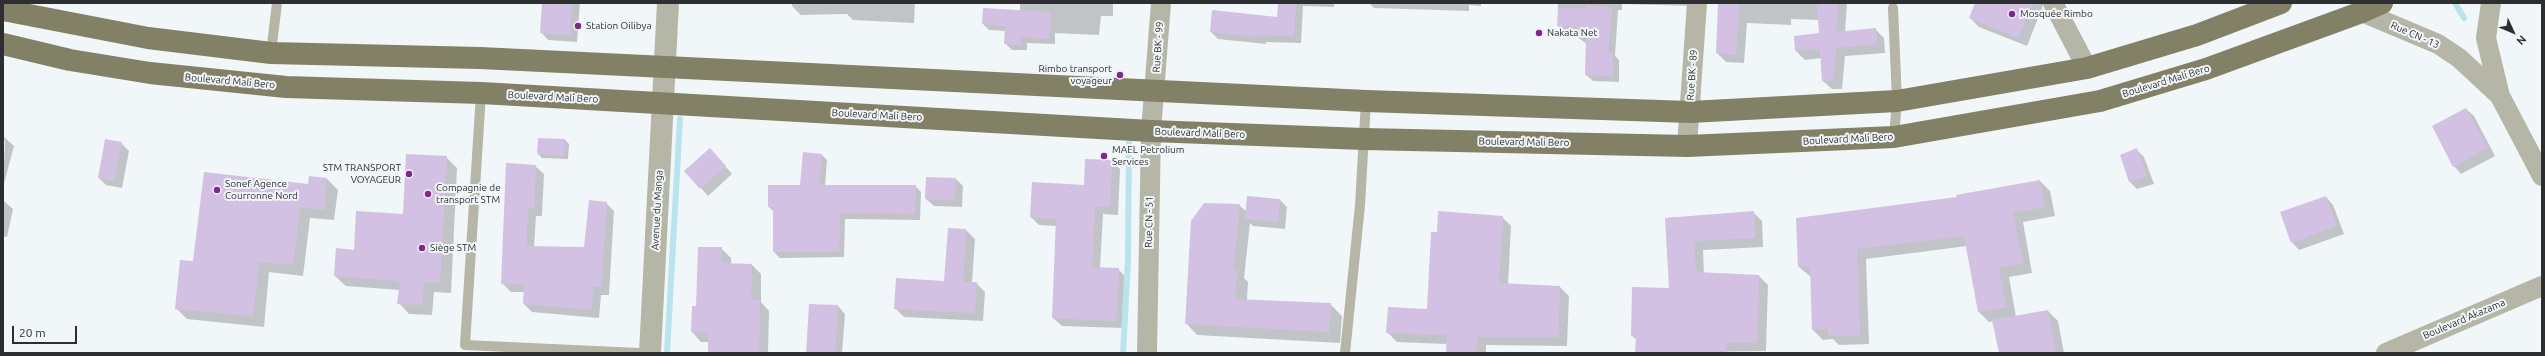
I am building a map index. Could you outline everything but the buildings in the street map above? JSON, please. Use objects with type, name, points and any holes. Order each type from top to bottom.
[{"type":"main road","points":[[3,10],[148,38],[271,53],[480,58],[1366,101],[1690,112],[1897,101],[2086,68],[2197,35],[2281,3]]},
{"type":"main road","name":"Boulevard Mali Bero","points":[[3,44],[70,60],[150,73],[286,87],[481,93],[1151,131],[1364,139],[1687,146],[1894,137],[2100,100],[2206,69],[2362,12],[2382,3]]},
{"type":"street","name":"Avenue du Manga","points":[[650,353],[666,67],[668,3]]},
{"type":"street","name":"Rue BK - 99","points":[[1155,91],[1161,3]]},
{"type":"street","name":"Rue BK - 89","points":[[1687,146],[1697,3]]},
{"type":"street","points":[[2053,3],[2086,68]]},
{"type":"street","name":"Rue CN - 13","points":[[2491,3],[2486,38],[2500,96],[2542,176]]},
{"type":"street","name":"Rue CN - 13","points":[[2362,12],[2438,44],[2459,58],[2500,96]]},
{"type":"street","name":"Rue CN - 51","points":[[1147,353],[1151,131],[1155,91]]},
{"type":"street","name":"Boulevard Akazama","points":[[2386,353],[2542,286]]},
{"type":"lane","points":[[271,53],[277,3]]},
{"type":"lane","points":[[1893,8],[1897,101],[1894,137]]},
{"type":"lane","points":[[481,93],[465,345],[639,353]]},
{"type":"lane","points":[[1345,353],[1360,205],[1366,101]]},
{"type":"waterway","points":[[2455,3],[2464,18]]},
{"type":"waterway","points":[[667,353],[680,119]]},
{"type":"waterway","points":[[1123,353],[1128,260],[1129,143]]},
{"type":"place","name":"Mosquée Rimbo","points":[[2012,14]]},
{"type":"place","name":"Station Oilibya","points":[[578,26]]},
{"type":"place","name":"Nakata Net","points":[[1539,33]]},
{"type":"place","name":"Rimbo transport voyageur","points":[[1120,75]]},
{"type":"place","name":"MAEL Petrolium Services","points":[[1104,156]]},
{"type":"place","name":"STM TRANSPORT VOYAGEUR","points":[[409,174]]},
{"type":"place","name":"Sonef Agence Courronne Nord","points":[[217,190]]},
{"type":"place","name":"Compagnie de transport STM","points":[[428,194]]},
{"type":"place","name":"Siège STM","points":[[422,248]]}]
